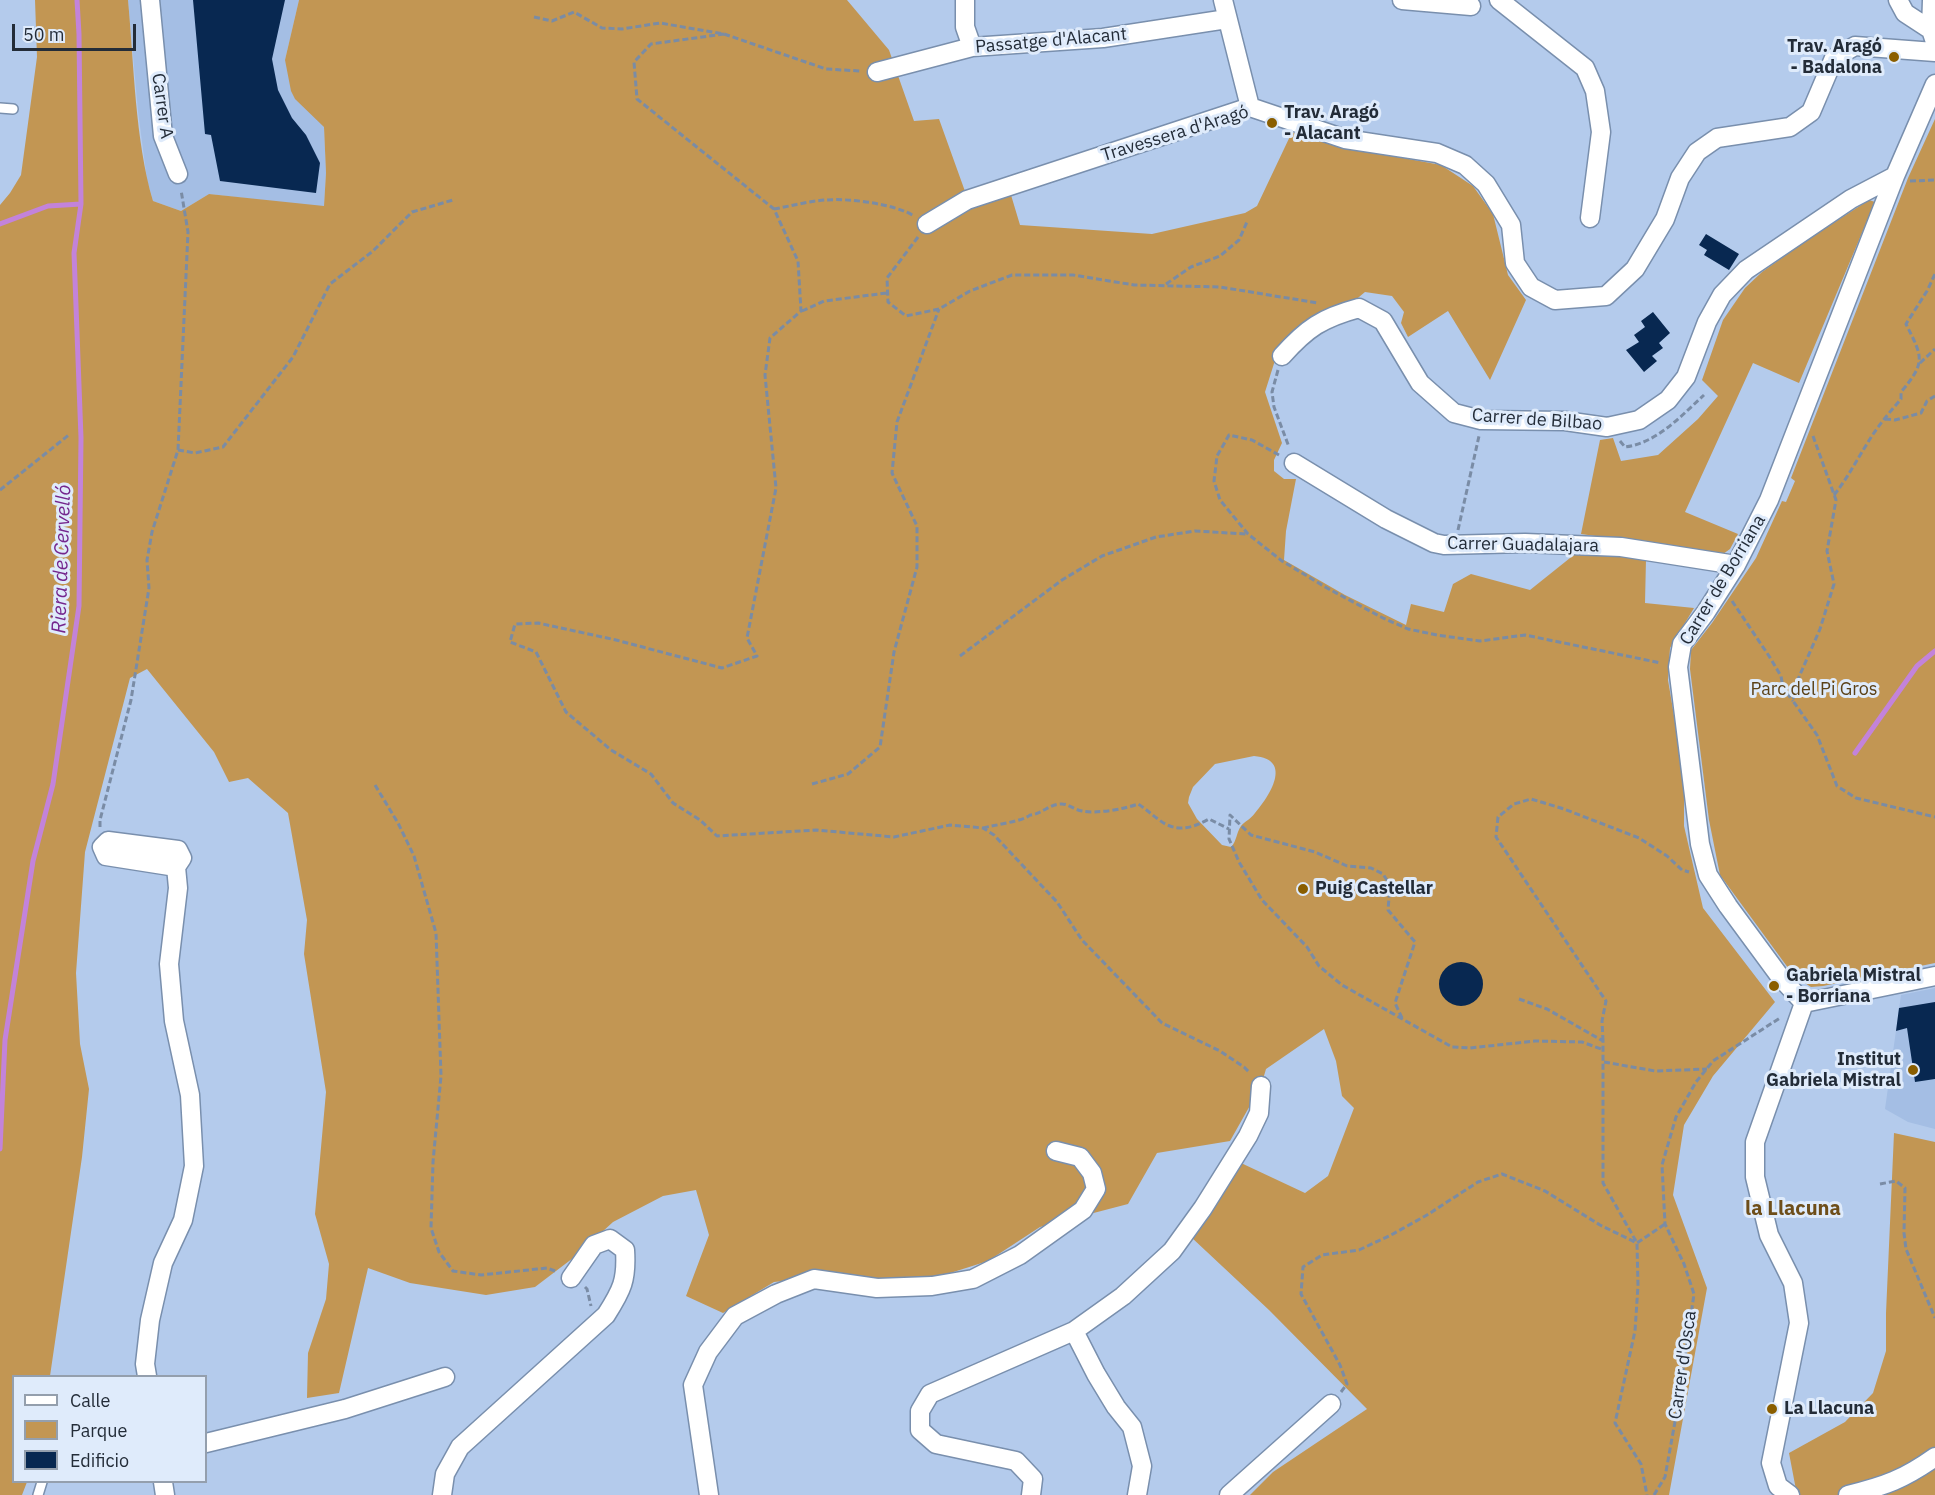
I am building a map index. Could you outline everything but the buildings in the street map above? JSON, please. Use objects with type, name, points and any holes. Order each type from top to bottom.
[{"type":"street","name":"Carrer A","points":[[150,0],[163,136],[178,174]]},
{"type":"street","points":[[965,0],[965,27],[972,47]]},
{"type":"street","points":[[1223,0],[1250,106]]},
{"type":"street","points":[[1406,0],[1469,3],[1485,7],[1499,0],[1585,68],[1595,91],[1601,132],[1590,218]]},
{"type":"street","points":[[1898,0],[1905,13],[1933,35]]},
{"type":"street","points":[[1932,0],[1933,35]]},
{"type":"street","name":"Passatge d'Alacant","points":[[877,72],[972,47],[1103,39],[1227,19]]},
{"type":"street","name":"Travessera d'Aragó","points":[[927,224],[967,200],[1250,106],[1345,139],[1437,153],[1465,165],[1486,184],[1511,225],[1515,263],[1531,287],[1555,300],[1606,296],[1635,269],[1665,219],[1680,178],[1697,152],[1718,138],[1790,128],[1811,112],[1834,58],[1856,46],[1935,52]]},
{"type":"street","name":"Carrer de Borriana","points":[[1804,1003],[1781,978],[1708,875],[1700,844],[1678,667],[1682,644],[1736,565],[1769,500],[1895,176],[1935,84]]},
{"type":"street","name":"Carrer de Bilbao","points":[[1282,357],[1302,335],[1319,322],[1359,308],[1383,321],[1420,382],[1454,413],[1481,420],[1565,421],[1607,427],[1639,420],[1668,399],[1686,377],[1707,322],[1722,295],[1746,270],[1851,198],[1895,176]]},
{"type":"street","name":"Carrer Guadalajara","points":[[1294,463],[1386,519],[1434,543],[1444,545],[1525,543],[1621,547],[1736,565]]},
{"type":"street","points":[[102,847],[106,856],[176,867],[178,888],[169,964],[174,1021],[190,1095],[194,1166],[183,1220],[163,1263],[150,1320],[145,1364],[147,1375]]},
{"type":"street","points":[[1790,1495],[1778,1486],[1771,1463],[1799,1323],[1793,1283],[1769,1235],[1755,1177],[1755,1142],[1804,1003],[1935,976]]},
{"type":"street","points":[[1031,1495],[1033,1479],[1016,1461],[936,1444],[920,1430],[920,1411],[930,1394],[1074,1331],[1123,1296],[1172,1251],[1203,1208],[1248,1136],[1259,1113],[1262,1086]]},
{"type":"street","points":[[709,1495],[693,1385],[708,1352],[735,1316],[776,1294],[814,1279],[877,1288],[932,1286],[973,1279],[1020,1255],[1083,1210],[1096,1189],[1092,1173],[1080,1157],[1056,1151]]},
{"type":"street","points":[[442,1495],[445,1474],[460,1447],[606,1315],[620,1293],[626,1271],[625,1250],[610,1239],[594,1245],[571,1278]]},
{"type":"street","points":[[1074,1331],[1096,1374],[1116,1407],[1132,1427],[1142,1466],[1137,1495]]},
{"type":"street","points":[[207,1443],[345,1409],[445,1377]]},
{"type":"street","points":[[1229,1495],[1331,1404]]},
{"type":"street","points":[[1848,1495],[1883,1487],[1914,1472],[1935,1457]]},
{"type":"lane","points":[[0,108],[14,109]]},
{"type":"path","points":[[534,17],[552,21],[574,12],[602,28],[622,29],[660,23],[724,34],[826,69],[877,72]]},
{"type":"path","points":[[724,34],[651,44],[634,62],[638,99],[774,209],[798,261],[801,311]]},
{"type":"path","points":[[102,847],[100,820],[131,700],[149,588],[147,560],[152,532],[178,450],[188,232],[178,174]]},
{"type":"path","points":[[1895,176],[1906,181],[1935,180]]},
{"type":"path","points":[[178,450],[195,453],[223,447],[293,357],[330,284],[373,251],[412,212],[453,200]]},
{"type":"path","points":[[774,209],[827,200],[872,203],[904,209],[927,224],[887,278],[888,302],[906,316],[939,309],[970,291],[1012,275],[1073,275],[1134,285],[1220,287],[1326,304]]},
{"type":"path","points":[[1165,285],[1191,267],[1220,256],[1239,240],[1247,222]]},
{"type":"path","points":[[1920,363],[1917,346],[1906,324],[1935,274]]},
{"type":"path","points":[[888,293],[824,301],[801,311],[770,338],[765,375],[776,488],[747,638],[757,656],[722,668],[616,640],[538,623],[515,624],[510,642],[536,652],[566,712],[611,750],[651,774],[673,803],[700,820],[717,836],[816,830],[894,837],[950,825],[983,828],[1025,819],[1030,814],[1036,814],[1049,806],[1063,803],[1082,811],[1100,811],[1138,804],[1160,821],[1184,830],[1209,819],[1229,829]]},
{"type":"path","points":[[812,784],[848,774],[880,747],[894,652],[917,567],[917,526],[892,473],[897,422],[939,309]]},
{"type":"path","points":[[1834,495],[1868,442],[1901,399],[1901,392],[1912,379],[1920,363],[1935,349]]},
{"type":"path","points":[[1282,357],[1272,392],[1274,407],[1294,463]]},
{"type":"path","points":[[1885,418],[1895,420],[1921,413],[1927,401],[1935,396]]},
{"type":"path","points":[[1793,701],[1795,686],[1820,629],[1834,584],[1827,551],[1836,500],[1812,432],[1802,415]]},
{"type":"path","points":[[0,490],[70,434]]},
{"type":"path","points":[[1294,463],[1252,440],[1229,435],[1217,456],[1214,481],[1220,500],[1248,534],[1282,561],[1327,588],[1408,629],[1480,641],[1525,635],[1678,667]]},
{"type":"path","points":[[1457,534],[1479,436]]},
{"type":"path","points":[[960,656],[1062,580],[1102,556],[1156,537],[1175,534],[1195,531],[1248,534]]},
{"type":"path","points":[[1722,588],[1769,656],[1781,676],[1783,688],[1816,735],[1837,786],[1856,798],[1935,816]]},
{"type":"path","points":[[375,786],[398,822],[414,856],[436,933],[441,1076],[433,1162],[431,1228],[439,1252],[453,1270],[481,1275],[547,1268],[571,1278],[587,1289],[595,1325]]},
{"type":"path","points":[[1647,1495],[1641,1464],[1615,1423],[1635,1331],[1638,1286],[1637,1243],[1603,1183],[1604,1050],[1602,1021],[1606,1001],[1496,837],[1498,817],[1514,804],[1531,798],[1639,838],[1667,856],[1682,870],[1698,875],[1708,875]]},
{"type":"path","points":[[1402,1018],[1395,1003],[1415,942],[1388,910],[1390,885],[1383,874],[1371,868],[1347,866],[1315,852],[1251,835],[1230,815],[1229,839],[1239,862],[1262,900],[1307,947],[1319,966],[1342,985],[1452,1047],[1470,1048],[1535,1041],[1582,1042],[1604,1050]]},
{"type":"path","points":[[983,828],[994,835],[1056,902],[1082,940],[1162,1023],[1228,1056],[1244,1067],[1262,1086]]},
{"type":"path","points":[[1519,999],[1547,1009],[1603,1041]]},
{"type":"path","name":"Carrer d'Osca","points":[[1654,1495],[1665,1477],[1694,1294],[1684,1264],[1665,1224],[1662,1165],[1676,1117],[1695,1082],[1713,1061],[1804,1003]]},
{"type":"path","points":[[1604,1062],[1655,1071],[1707,1069]]},
{"type":"path","points":[[1331,1404],[1347,1384],[1340,1365],[1302,1294],[1303,1267],[1322,1255],[1359,1250],[1418,1220],[1478,1182],[1502,1174],[1545,1191],[1600,1225],[1637,1243]]},
{"type":"path","points":[[1880,1184],[1896,1181],[1905,1188],[1906,1249],[1935,1318]]},
{"type":"path","points":[[1637,1243],[1665,1224]]},
{"type":"shaded area","points":[[128,0],[299,0],[285,60],[324,127],[326,173],[324,207],[209,194],[181,211],[153,201],[147,180],[138,111]]},
{"type":"shaded area","name":"Institut Gabriela Mistral","points":[[1935,988],[1935,1129],[1908,1122],[1885,1109],[1901,995]]},
{"type":"green space","points":[[35,0],[128,0],[142,153],[153,201],[181,211],[209,194],[324,206],[326,173],[324,127],[295,99],[291,91],[285,60],[299,0],[847,0],[889,50],[914,121],[939,119],[971,208],[1011,195],[1020,225],[1152,234],[1245,213],[1257,206],[1293,130],[1371,152],[1441,165],[1473,186],[1493,214],[1508,275],[1526,300],[1490,380],[1448,311],[1408,337],[1401,323],[1404,312],[1392,296],[1365,292],[1353,302],[1309,319],[1277,354],[1265,392],[1282,443],[1274,460],[1274,471],[1284,479],[1296,479],[1286,531],[1284,560],[1345,595],[1406,625],[1411,604],[1444,612],[1453,584],[1471,574],[1530,590],[1580,550],[1646,559],[1645,603],[1694,608],[1670,648],[1668,680],[1684,775],[1684,826],[1703,908],[1775,1002],[1713,1076],[1684,1125],[1673,1195],[1707,1288],[1669,1495],[1250,1495],[1273,1472],[1367,1409],[1269,1310],[1191,1237],[1241,1163],[1305,1193],[1328,1176],[1354,1108],[1342,1096],[1336,1061],[1324,1029],[1266,1069],[1261,1086],[1230,1141],[1157,1153],[1128,1204],[1040,1227],[988,1261],[944,1275],[893,1280],[827,1276],[774,1282],[723,1313],[686,1296],[709,1235],[696,1190],[663,1196],[613,1222],[577,1255],[535,1287],[486,1295],[410,1283],[368,1268],[339,1393],[307,1398],[308,1353],[326,1299],[329,1264],[315,1214],[326,1092],[304,954],[307,920],[288,813],[248,778],[229,782],[214,752],[147,669],[130,678],[85,852],[76,973],[80,1044],[89,1089],[82,1157],[50,1375],[12,1375],[12,1483],[27,1483],[22,1495],[0,1495],[0,205],[21,175],[37,57]],"holes":[[[1254,756],[1266,759],[1273,764],[1276,771],[1275,780],[1266,798],[1241,826],[1231,847],[1222,845],[1197,819],[1188,803],[1193,787],[1215,764]]]},
{"type":"green space","name":"Parc del Pi Gros","points":[[1935,119],[1935,963],[1811,987],[1794,976],[1720,875],[1709,820],[1690,669],[1691,650],[1756,558],[1782,501],[1786,502],[1795,481],[1791,478],[1908,178]]},
{"type":"green space","points":[[1869,200],[1875,202],[1799,383],[1753,363],[1685,512],[1738,534],[1730,549],[1723,554],[1581,534],[1600,440],[1613,438],[1621,461],[1658,455],[1698,419],[1718,396],[1702,380],[1723,320],[1745,288],[1762,272],[1807,240]]},
{"type":"green space","points":[[1894,1133],[1935,1142],[1935,1495],[1797,1495],[1789,1453],[1845,1422],[1873,1393],[1886,1351]]},
{"type":"waterway","name":"Riera de Cervelló","points":[[0,1149],[5,1040],[33,861],[53,784],[79,606],[81,438],[74,253],[81,204],[77,0]]},
{"type":"waterway","points":[[0,224],[48,206],[81,204]]},
{"type":"waterway","points":[[1855,753],[1917,666],[1935,651]]},
{"type":"place","name":"Trav. Aragó - Badalona","points":[[1894,57]]},
{"type":"place","name":"Trav. Aragó - Alacant","points":[[1272,123]]},
{"type":"place","name":"Puig Castellar","points":[[1303,889]]},
{"type":"place","name":"Gabriela Mistral - Borriana","points":[[1774,986]]},
{"type":"place","name":"Institut Gabriela Mistral","points":[[1913,1070]]},
{"type":"place","name":"La Llacuna","points":[[1772,1409]]},
{"type":"district","name":"la Llacuna","points":[[1793,1209]]}]
